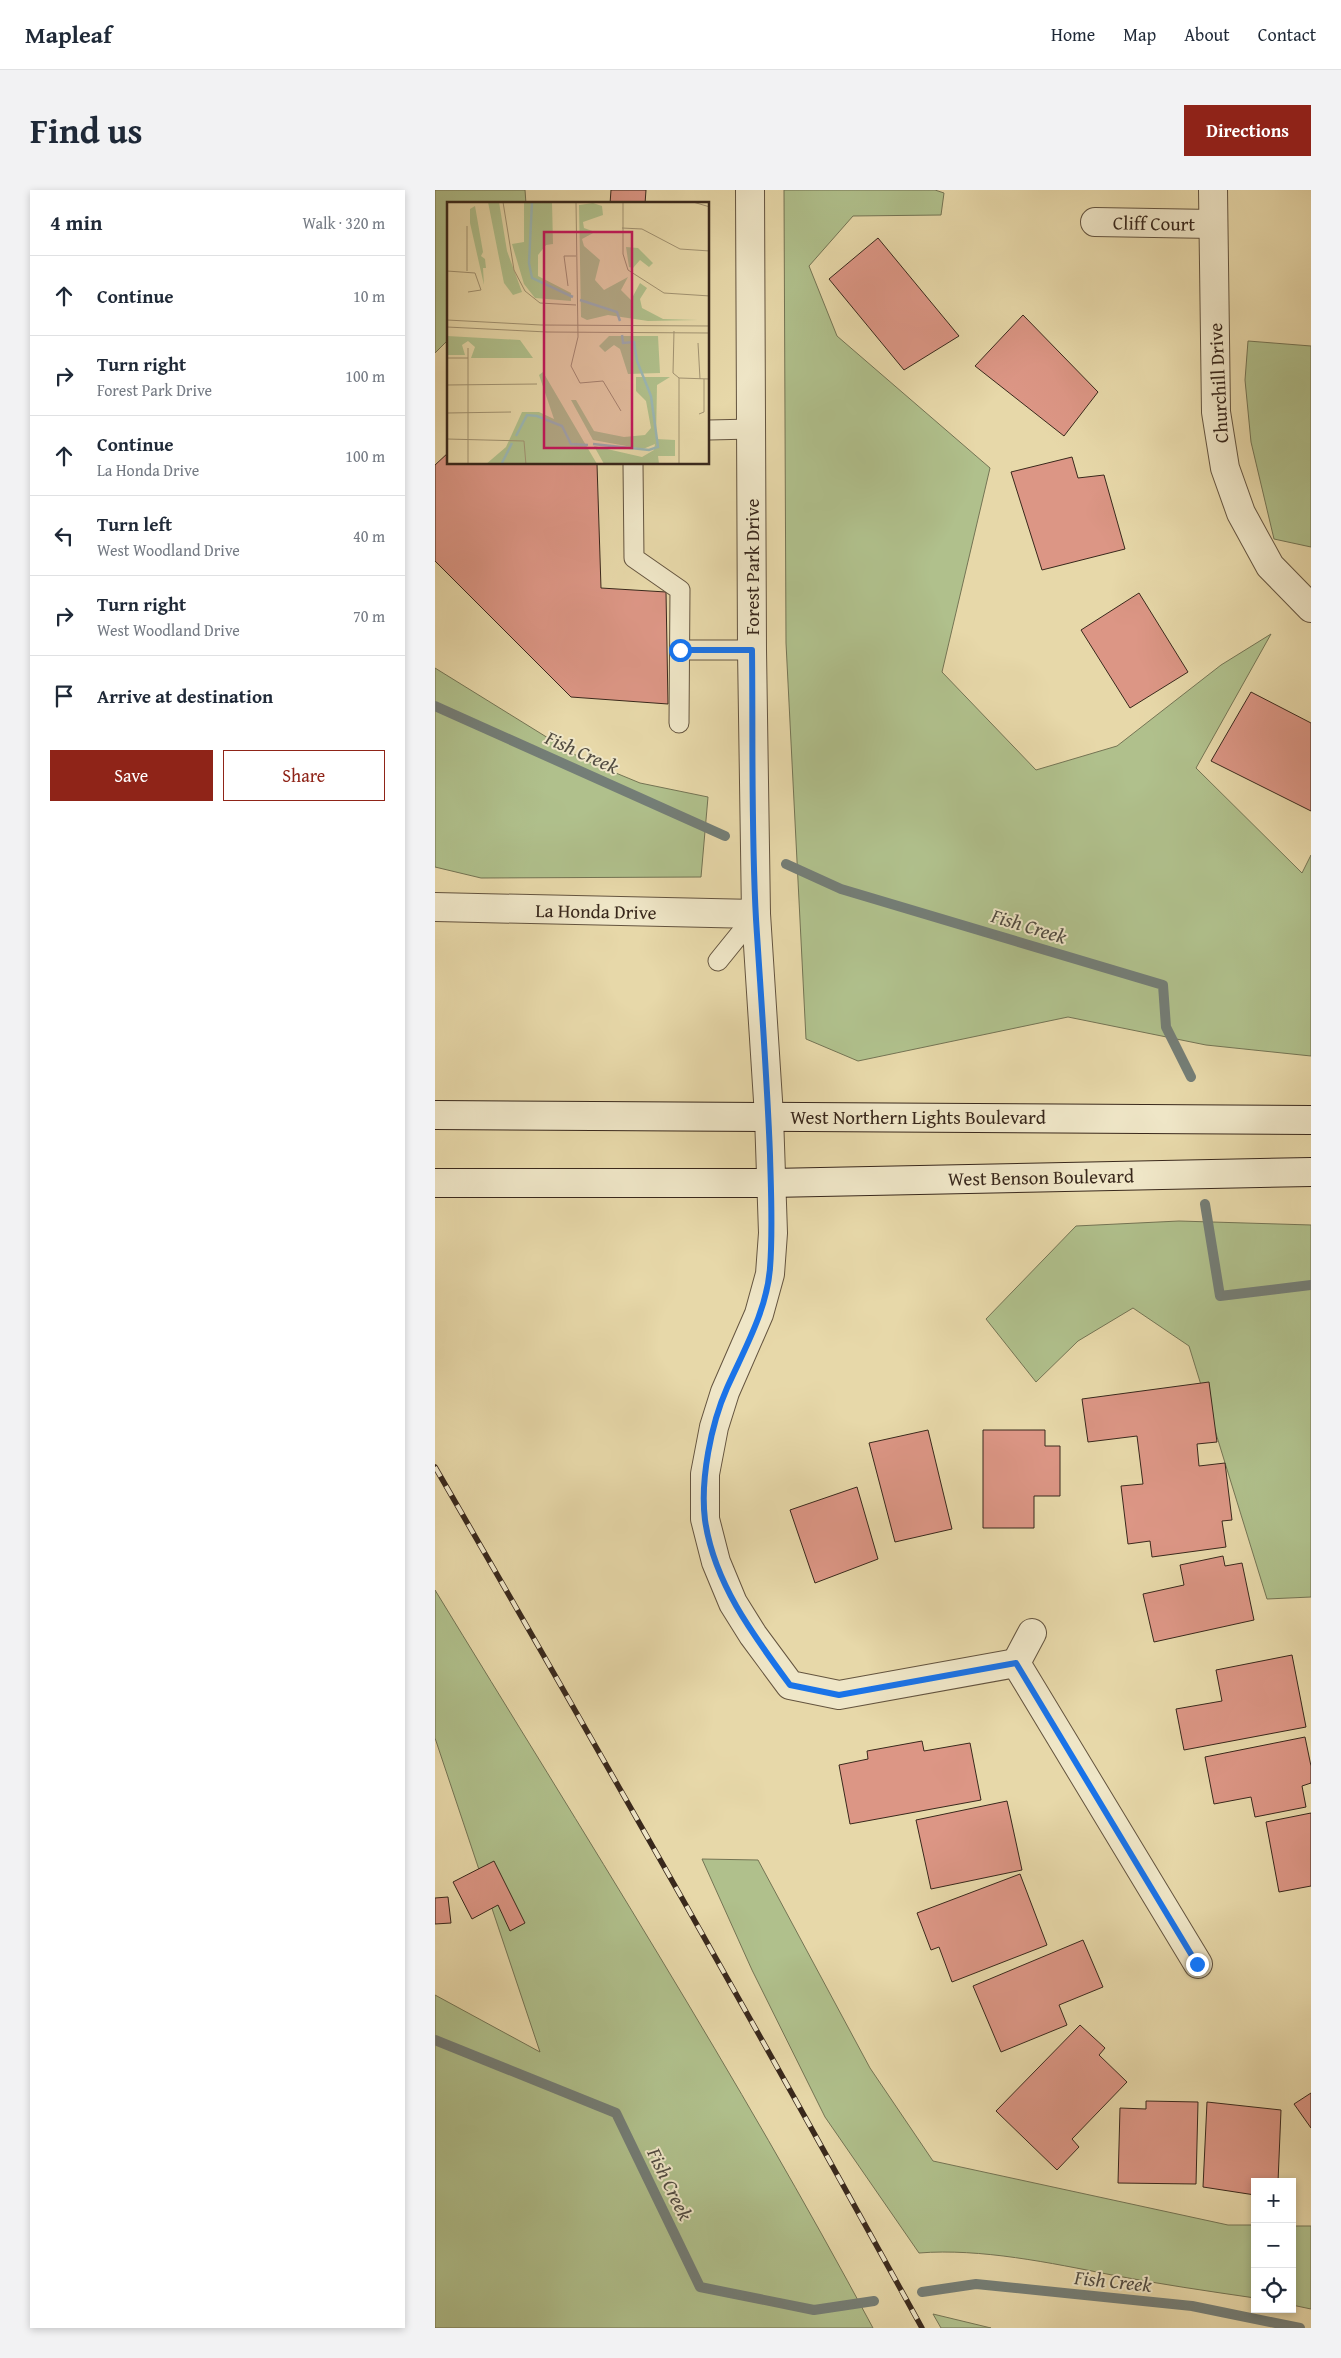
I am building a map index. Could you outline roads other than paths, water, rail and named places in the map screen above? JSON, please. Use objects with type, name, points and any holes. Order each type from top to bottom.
[{"type":"street","name":"Forest Park Drive","points":[[750,190],[752,650],[756,914],[769,1116],[771,1183]]},
{"type":"street","name":"Churchill Drive","points":[[1213,190],[1216,412],[1225,468],[1241,513],[1270,566],[1311,608]]},
{"type":"street","name":"Cliff Court","points":[[1095,222],[1213,224]]},
{"type":"street","name":"La Honda Drive","points":[[435,908],[756,914]]},
{"type":"street","name":"West Northern Lights Boulevard","points":[[435,1114],[1311,1120]]},
{"type":"street","name":"West Benson Boulevard","points":[[771,1183],[1311,1172]]},
{"type":"street","points":[[435,1183],[771,1183],[773,1233],[770,1274],[759,1314],[725,1392],[714,1427],[705,1474],[705,1519],[716,1562],[733,1603],[753,1635],[790,1685],[839,1695],[1016,1663]]},
{"type":"street","points":[[1016,1663],[1033,1633]]},
{"type":"street","points":[[1016,1663],[1197,1964]]},
{"type":"lane","points":[[710,430],[752,429]]},
{"type":"lane","points":[[633,465],[634,558],[680,590],[679,723]]},
{"type":"lane","points":[[680,650],[752,650]]},
{"type":"lane","points":[[718,961],[756,914]]},
{"type":"waterway","name":"Fish Creek","points":[[435,706],[725,836]]},
{"type":"waterway","name":"Fish Creek","points":[[786,864],[841,889],[1163,985],[1166,1027],[1191,1077]]},
{"type":"waterway","name":"Fish Creek","points":[[1205,1204],[1220,1296],[1311,1285]]},
{"type":"waterway","name":"Fish Creek","points":[[435,2040],[616,2113],[700,2287],[814,2310],[874,2301]]},
{"type":"waterway","name":"Fish Creek","points":[[922,2292],[976,2284],[1192,2306],[1300,2328]]},
{"type":"railway","points":[[435,1467],[681,1896],[922,2328]]}]
